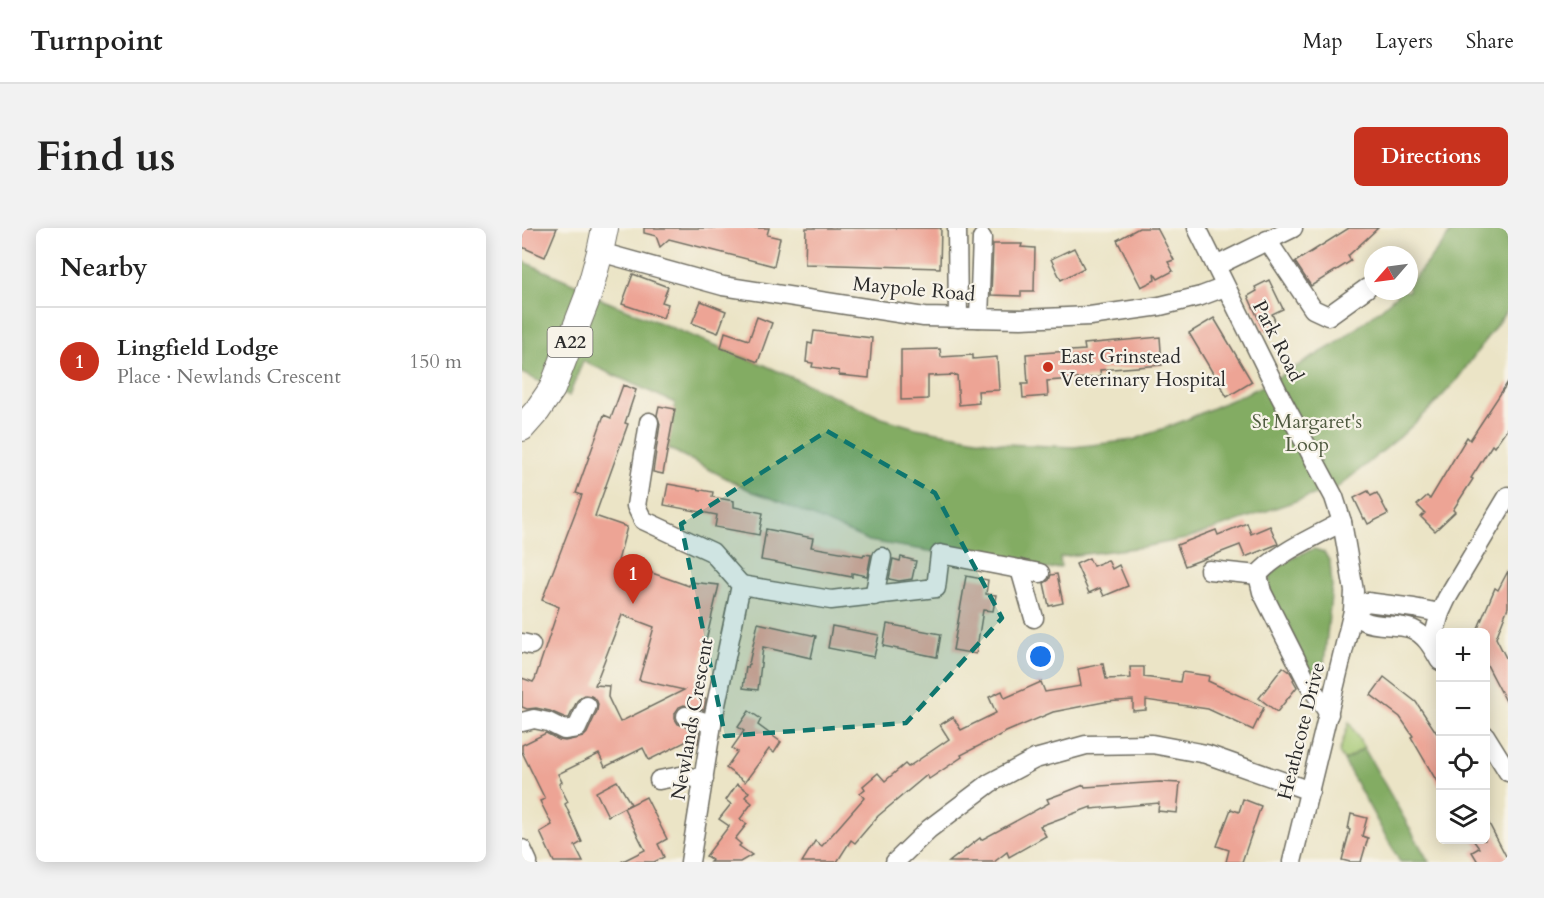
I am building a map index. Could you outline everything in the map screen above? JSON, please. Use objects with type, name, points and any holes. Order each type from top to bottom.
[{"type":"highway","name":"A22","points":[[522,428],[552,389],[588,296],[603,240]]},
{"type":"street","points":[[957,228],[958,318]]},
{"type":"street","name":"Park Road","points":[[1197,228],[1281,398],[1334,497],[1342,522],[1354,591],[1353,611]]},
{"type":"street","points":[[1216,266],[1293,228]]},
{"type":"street","points":[[979,318],[982,238]]},
{"type":"street","name":"Maypole Road","points":[[603,240],[723,286],[924,316],[1061,318],[1160,306],[1201,296],[1225,287]]},
{"type":"street","points":[[1267,240],[1313,309],[1320,313],[1328,316],[1364,290]]},
{"type":"street","points":[[649,422],[636,506],[643,520],[712,552],[741,585],[831,600],[936,588],[940,554],[1040,573]]},
{"type":"street","points":[[1429,642],[1434,635],[1447,597],[1508,496]]},
{"type":"street","points":[[1258,575],[1264,568],[1297,546],[1342,522]]},
{"type":"street","points":[[874,596],[882,557]]},
{"type":"street","points":[[1020,569],[1034,618]]},
{"type":"street","points":[[1209,570],[1258,575]]},
{"type":"street","points":[[1258,575],[1262,592],[1307,681],[1329,714]]},
{"type":"street","name":"Newlands Crescent","points":[[690,862],[712,724],[741,585]]},
{"type":"street","points":[[1436,655],[1429,642],[1410,628],[1363,621],[1353,611],[1367,602],[1440,614]]},
{"type":"street","name":"Heathcote Drive","points":[[1292,862],[1353,611]]},
{"type":"street","points":[[528,721],[548,722],[564,730],[578,728],[587,706]]},
{"type":"street","points":[[686,716],[712,724]]},
{"type":"street","points":[[1486,736],[1508,772]]},
{"type":"street","points":[[895,862],[929,829],[990,783],[1035,759],[1086,745],[1152,744],[1206,754],[1310,791]]},
{"type":"street","points":[[659,780],[680,776],[704,779]]},
{"type":"street","points":[[522,849],[528,862]]},
{"type":"highlighted area","points":[[827,431],[935,493],[1002,618],[906,723],[725,736],[681,524]]},
{"type":"green space","name":"St Margaret's Loop","points":[[1453,228],[1508,228],[1508,309],[1456,381],[1400,437],[1324,497],[1316,494],[1185,539],[1143,547],[1060,557],[1061,567],[1043,570],[869,541],[753,492],[668,448],[675,403],[583,361],[569,396],[522,373],[522,261],[577,285],[603,300],[762,364],[882,418],[916,428],[1004,444],[1074,447],[1133,440],[1263,386],[1337,343],[1391,300],[1418,300],[1418,273]]},
{"type":"green space","points":[[1314,549],[1324,552],[1330,562],[1332,586],[1324,664],[1322,674],[1316,677],[1312,674],[1269,589],[1270,575],[1275,570],[1290,559]]},
{"type":"green space","points":[[1349,722],[1364,748],[1344,761],[1339,753]]},
{"type":"green space","points":[[1364,748],[1429,862],[1400,862],[1344,761]]},
{"type":"building","points":[[522,228],[557,228],[545,257],[522,247]]},
{"type":"building","points":[[644,228],[769,228],[767,235],[780,238],[774,266],[669,239],[660,247],[656,236],[644,233]]},
{"type":"building","points":[[806,228],[941,228],[940,268],[805,264]]},
{"type":"building","points":[[1139,228],[1157,228],[1174,260],[1168,262],[1173,271],[1158,279],[1154,273],[1155,280],[1141,287],[1117,240]]},
{"type":"building","points":[[1349,228],[1378,228],[1348,256],[1351,261],[1311,286],[1295,262]]},
{"type":"building","points":[[993,244],[1022,244],[1021,247],[1035,248],[1034,291],[1021,291],[1021,296],[991,295]]},
{"type":"building","points":[[1074,248],[1084,268],[1061,280],[1051,259]]},
{"type":"building","points":[[633,274],[668,287],[662,302],[668,304],[663,318],[622,304]]},
{"type":"building","points":[[1269,280],[1283,309],[1272,314],[1277,325],[1264,331],[1248,296],[1257,291],[1255,287]]},
{"type":"building","points":[[701,301],[726,311],[718,333],[692,323]]},
{"type":"building","points":[[757,317],[772,323],[758,362],[721,348],[725,332],[749,340]]},
{"type":"building","points":[[1214,318],[1252,382],[1227,397],[1189,333]]},
{"type":"building","points":[[814,331],[872,338],[869,378],[839,375],[839,371],[812,367],[813,363],[806,362],[808,343],[812,344]]},
{"type":"building","points":[[1160,337],[1162,365],[1100,370],[1101,377],[1047,381],[1048,396],[1023,398],[1022,384],[1028,384],[1026,354],[1085,350],[1084,344]]},
{"type":"building","points":[[940,349],[941,357],[973,355],[973,359],[997,357],[999,390],[978,391],[979,403],[959,405],[957,375],[928,376],[928,399],[901,400],[901,350]]},
{"type":"building","points":[[1508,382],[1508,427],[1494,447],[1492,445],[1471,478],[1473,479],[1453,510],[1455,512],[1435,531],[1421,517],[1425,513],[1417,505],[1427,496],[1430,499],[1467,437],[1470,440]]},
{"type":"building","points":[[623,385],[636,390],[625,423],[628,424],[595,516],[627,527],[618,561],[689,586],[690,582],[719,585],[693,696],[706,699],[704,710],[684,705],[679,707],[675,713],[678,724],[699,732],[698,743],[687,741],[649,760],[643,748],[605,767],[599,754],[558,774],[562,782],[559,784],[568,802],[565,804],[582,842],[575,846],[583,862],[554,862],[540,832],[552,825],[540,801],[545,799],[522,752],[522,745],[546,733],[565,741],[583,737],[597,711],[598,704],[596,699],[585,695],[577,701],[569,718],[536,708],[527,709],[522,707],[522,678],[533,682],[535,679],[559,607],[542,600],[582,495],[576,493],[604,415],[611,418]],"holes":[[[622,615],[654,627],[639,680],[684,690],[620,722],[608,697],[609,686],[595,685]]]},
{"type":"building","points":[[659,406],[675,409],[663,474],[653,472],[660,424],[657,415]]},
{"type":"building","points":[[668,484],[713,492],[712,497],[734,501],[734,507],[763,513],[759,535],[715,527],[717,515],[664,505]]},
{"type":"building","points":[[1368,491],[1371,496],[1377,493],[1388,514],[1368,524],[1354,498]]},
{"type":"building","points":[[1247,523],[1251,534],[1270,526],[1278,544],[1245,557],[1240,545],[1185,566],[1177,545],[1216,530],[1218,535]]},
{"type":"building","points":[[766,529],[813,538],[811,547],[863,556],[864,554],[871,555],[867,576],[852,573],[852,577],[761,560]]},
{"type":"building","points":[[901,557],[916,561],[912,579],[899,581],[889,579],[893,559],[900,561]]},
{"type":"building","points":[[1089,558],[1093,566],[1108,560],[1112,569],[1119,565],[1128,586],[1104,596],[1100,588],[1089,593],[1076,564]]},
{"type":"building","points":[[1508,571],[1508,607],[1496,638],[1508,662],[1508,705],[1490,671],[1490,628],[1478,628],[1495,588],[1498,590]]},
{"type":"building","points":[[1057,574],[1063,603],[1049,606],[1044,583],[1051,575]]},
{"type":"building","points":[[966,576],[988,580],[986,594],[996,595],[993,611],[983,610],[976,654],[953,650]]},
{"type":"building","points":[[758,623],[816,636],[811,658],[763,647],[758,690],[743,688]]},
{"type":"building","points":[[887,624],[941,634],[937,657],[883,646]]},
{"type":"building","points":[[832,626],[879,635],[874,657],[828,648]]},
{"type":"building","points":[[1103,664],[1106,679],[1131,678],[1130,667],[1144,667],[1144,677],[1180,682],[1182,672],[1209,676],[1208,681],[1264,707],[1253,730],[1208,709],[1146,700],[1146,710],[1133,711],[1133,700],[1104,702],[1053,712],[961,755],[962,757],[929,779],[927,775],[878,816],[855,843],[851,840],[837,862],[802,862],[815,841],[822,846],[864,798],[860,793],[865,789],[863,786],[878,773],[885,781],[905,764],[908,767],[949,739],[940,725],[953,717],[961,730],[996,713],[989,697],[1002,691],[1005,698],[1041,682],[1045,692],[1081,686],[1078,669]]},
{"type":"building","points":[[1283,667],[1290,672],[1297,687],[1277,712],[1259,698]]},
{"type":"building","points":[[1384,677],[1416,702],[1436,732],[1436,780],[1411,737],[1413,736],[1400,717],[1371,695]]},
{"type":"building","points":[[749,711],[761,719],[758,725],[781,742],[774,753],[769,749],[745,782],[726,768],[737,752],[732,748],[744,731],[738,727]]},
{"type":"building","points":[[617,781],[631,804],[608,816],[596,792]]},
{"type":"building","points":[[1160,782],[1180,783],[1177,813],[1158,811],[1159,803],[1091,809],[1091,807],[1040,826],[1046,836],[1009,857],[1007,852],[994,862],[949,862],[980,838],[981,840],[1049,803],[1047,799],[1084,785],[1085,787]]},
{"type":"building","points":[[737,784],[749,792],[745,797],[752,803],[740,819],[747,824],[735,839],[741,844],[739,846],[752,855],[740,862],[710,862],[712,860],[706,856],[729,826],[719,819],[731,804],[726,800]]},
{"type":"building","points":[[646,797],[667,839],[658,844],[664,857],[654,862],[621,862],[645,850],[624,808]]},
{"type":"building","points":[[1243,799],[1261,806],[1242,862],[1226,862],[1229,850],[1217,846],[1231,809],[1239,812]]},
{"type":"building","points":[[1351,814],[1367,818],[1362,836],[1368,838],[1361,862],[1342,860],[1350,830],[1348,829]]},
{"type":"building","points":[[1490,826],[1508,862],[1478,862],[1472,852],[1479,848],[1476,844],[1490,844]]},
{"type":"place","name":"East Grinstead Veterinary Hospital","points":[[1048,367]]},
{"type":"place","name":"Lingfield Lodge","points":[[633,604]]}]
